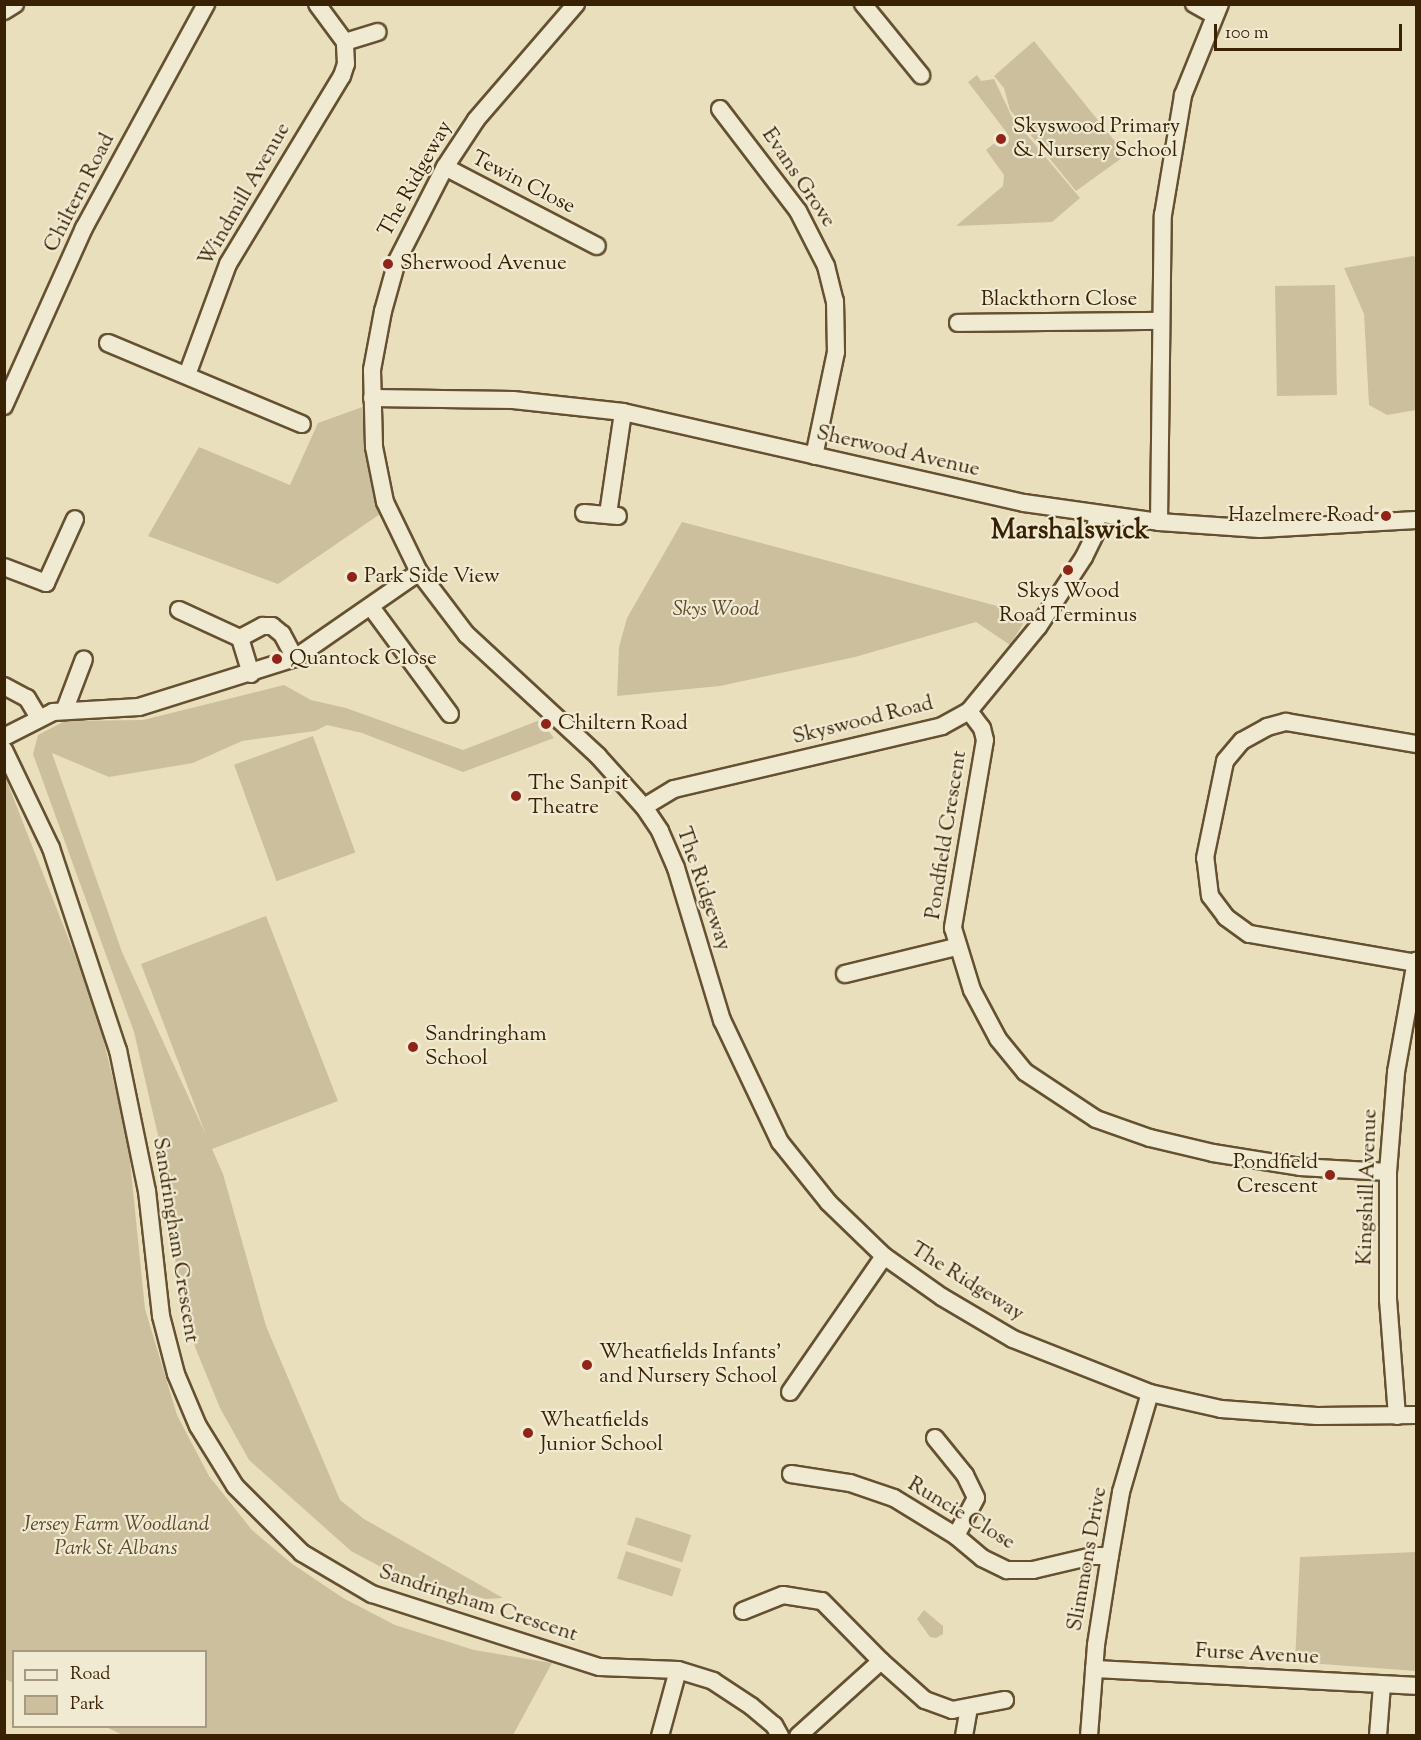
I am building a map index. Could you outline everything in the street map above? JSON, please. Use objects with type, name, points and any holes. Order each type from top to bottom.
[{"type":"street","points":[[4,11],[15,4]]},
{"type":"street","name":"Chiltern Road","points":[[4,406],[84,228],[206,4]]},
{"type":"street","points":[[317,4],[345,42],[378,32]]},
{"type":"street","name":"The Ridgeway","points":[[576,4],[476,120],[445,167],[397,261],[383,311],[372,370],[374,447],[386,502],[419,572],[466,634],[518,686],[598,756],[644,807],[660,831],[676,868],[726,1030],[780,1142],[828,1202],[884,1256],[942,1297],[1013,1339],[1150,1393],[1221,1409],[1416,1415]]},
{"type":"street","points":[[863,4],[921,75]]},
{"type":"street","points":[[1159,522],[1163,215],[1183,95],[1217,10],[1194,4]]},
{"type":"street","name":"Windmill Avenue","points":[[187,375],[228,264],[342,76],[346,64],[345,42]]},
{"type":"street","name":"Evans Grove","points":[[720,109],[792,203],[826,266],[835,301],[836,352],[814,456]]},
{"type":"street","name":"Tewin Close","points":[[445,167],[583,232],[597,246]]},
{"type":"street","name":"Blackthorn Close","points":[[958,323],[1160,321]]},
{"type":"street","points":[[108,343],[302,424]]},
{"type":"street","name":"Sherwood Avenue","points":[[372,398],[513,400],[622,412],[1024,503],[1097,515],[1260,529],[1416,520]]},
{"type":"street","points":[[584,513],[613,515],[622,412]]},
{"type":"street","name":"Skyswood Road","points":[[644,807],[674,789],[942,726],[969,711],[1038,627],[1084,557],[1095,534],[1097,515]]},
{"type":"street","points":[[4,567],[46,584],[75,519]]},
{"type":"street","points":[[4,737],[38,716],[65,709],[139,707],[251,674],[295,658],[419,572]]},
{"type":"street","points":[[371,607],[450,714]]},
{"type":"street","points":[[179,610],[240,638],[251,674]]},
{"type":"street","points":[[240,638],[263,626],[272,627],[282,634],[295,658]]},
{"type":"street","points":[[65,709],[84,659]]},
{"type":"street","points":[[4,687],[27,698],[38,716]]},
{"type":"street","name":"Pondfield Crescent","points":[[969,711],[982,728],[985,740],[954,910],[956,947],[972,990],[998,1039],[1025,1072],[1096,1119],[1213,1153],[1300,1167],[1388,1172]]},
{"type":"street","points":[[1416,744],[1286,722],[1267,727],[1242,741],[1225,761],[1205,858],[1210,896],[1226,917],[1249,934],[1416,962]]},
{"type":"street","name":"Sandringham Crescent","points":[[4,750],[51,848],[118,1050],[147,1191],[161,1316],[176,1374],[198,1426],[235,1486],[302,1554],[345,1582],[391,1603],[600,1667],[678,1670],[713,1682],[751,1706],[774,1725],[780,1736]]},
{"type":"street","points":[[845,974],[956,947]]},
{"type":"street","name":"Kingshill Avenue","points":[[1397,1416],[1388,1300],[1388,1172],[1396,1072],[1416,962]]},
{"type":"street","points":[[790,1392],[884,1256]]},
{"type":"street","name":"Slimmons Drive","points":[[1089,1736],[1094,1669],[1121,1492],[1150,1393]]},
{"type":"street","points":[[935,1438],[965,1475],[975,1498],[956,1536]]},
{"type":"street","name":"Runcie Close","points":[[791,1474],[850,1483],[894,1498],[956,1536],[982,1558],[1007,1570],[1033,1570],[1092,1556],[1110,1556]]},
{"type":"street","points":[[743,1611],[783,1595],[822,1601],[881,1662],[925,1700],[952,1710],[1005,1700]]},
{"type":"street","points":[[798,1736],[881,1662]]},
{"type":"street","name":"Furse Avenue","points":[[1094,1669],[1416,1686]]},
{"type":"street","points":[[660,1736],[678,1670]]},
{"type":"street","points":[[1378,1736],[1382,1684]]},
{"type":"street","points":[[964,1736],[969,1708]]},
{"type":"green space","points":[[1034,41],[1126,155],[1076,191],[1010,110],[1004,88],[994,76]]},
{"type":"green space","points":[[977,75],[981,81],[994,79],[1012,117],[1080,198],[1052,222],[956,226],[1003,186],[1004,175],[986,150],[1007,133],[968,82]]},
{"type":"green space","points":[[1413,256],[1416,258],[1416,410],[1387,415],[1369,405],[1364,314],[1344,268]]},
{"type":"green space","points":[[1335,285],[1337,395],[1277,396],[1275,286]]},
{"type":"green space","points":[[368,405],[383,512],[278,584],[148,536],[199,447],[290,485],[318,423]]},
{"type":"green space","name":"Skys Wood","points":[[682,522],[1001,607],[1023,624],[1010,645],[976,622],[855,657],[720,686],[617,696],[619,647],[627,618]]},
{"type":"green space","points":[[284,685],[311,700],[346,708],[463,750],[540,720],[554,738],[463,772],[362,733],[327,725],[315,731],[242,741],[193,763],[109,777],[52,753],[122,952],[206,1135],[141,964],[266,916],[338,1101],[212,1149],[223,1174],[266,1326],[340,1500],[364,1519],[503,1598],[485,1599],[381,1567],[351,1551],[249,1460],[220,1408],[195,1347],[177,1274],[163,1157],[134,1032],[33,754],[38,735],[65,721],[143,720]]},
{"type":"green space","points":[[313,736],[355,853],[276,881],[234,765]]},
{"type":"green space","name":"Jersey Farm Woodland Park St Albans","points":[[4,774],[96,1009],[128,1141],[145,1309],[177,1415],[209,1476],[252,1530],[291,1563],[343,1598],[395,1625],[474,1650],[552,1663],[513,1735],[125,1736],[108,1728],[207,1728],[207,1650],[12,1650],[12,1682],[5,1679]]},
{"type":"green space","points":[[636,1517],[691,1535],[682,1563],[627,1545]]},
{"type":"green space","points":[[626,1551],[681,1569],[672,1597],[617,1579]]},
{"type":"green space","points":[[1416,1552],[1416,1671],[1295,1662],[1300,1557]]},
{"type":"green space","points":[[924,1610],[943,1626],[943,1634],[936,1638],[930,1637],[917,1619]]},
{"type":"place","name":"Skyswood Primary & Nursery School","points":[[1001,139]]},
{"type":"place","name":"Sherwood Avenue","points":[[388,264]]},
{"type":"place","name":"Hazelmere Road","points":[[1386,516]]},
{"type":"place","name":"Skys Wood Road Terminus","points":[[1068,570]]},
{"type":"place","name":"Park Side View","points":[[352,577]]},
{"type":"place","name":"Quantock Close","points":[[277,659]]},
{"type":"place","name":"Chiltern Road","points":[[546,724]]},
{"type":"place","name":"The Sanpit Theatre","points":[[516,796]]},
{"type":"place","name":"Sandringham School","points":[[413,1047]]},
{"type":"place","name":"Pondfield Crescent","points":[[1330,1175]]},
{"type":"place","name":"Wheatfields Infants' and Nursery School","points":[[587,1365]]},
{"type":"place","name":"Wheatfields Junior School","points":[[528,1433]]},
{"type":"district","name":"Marshalswick","points":[[1070,532]]}]
